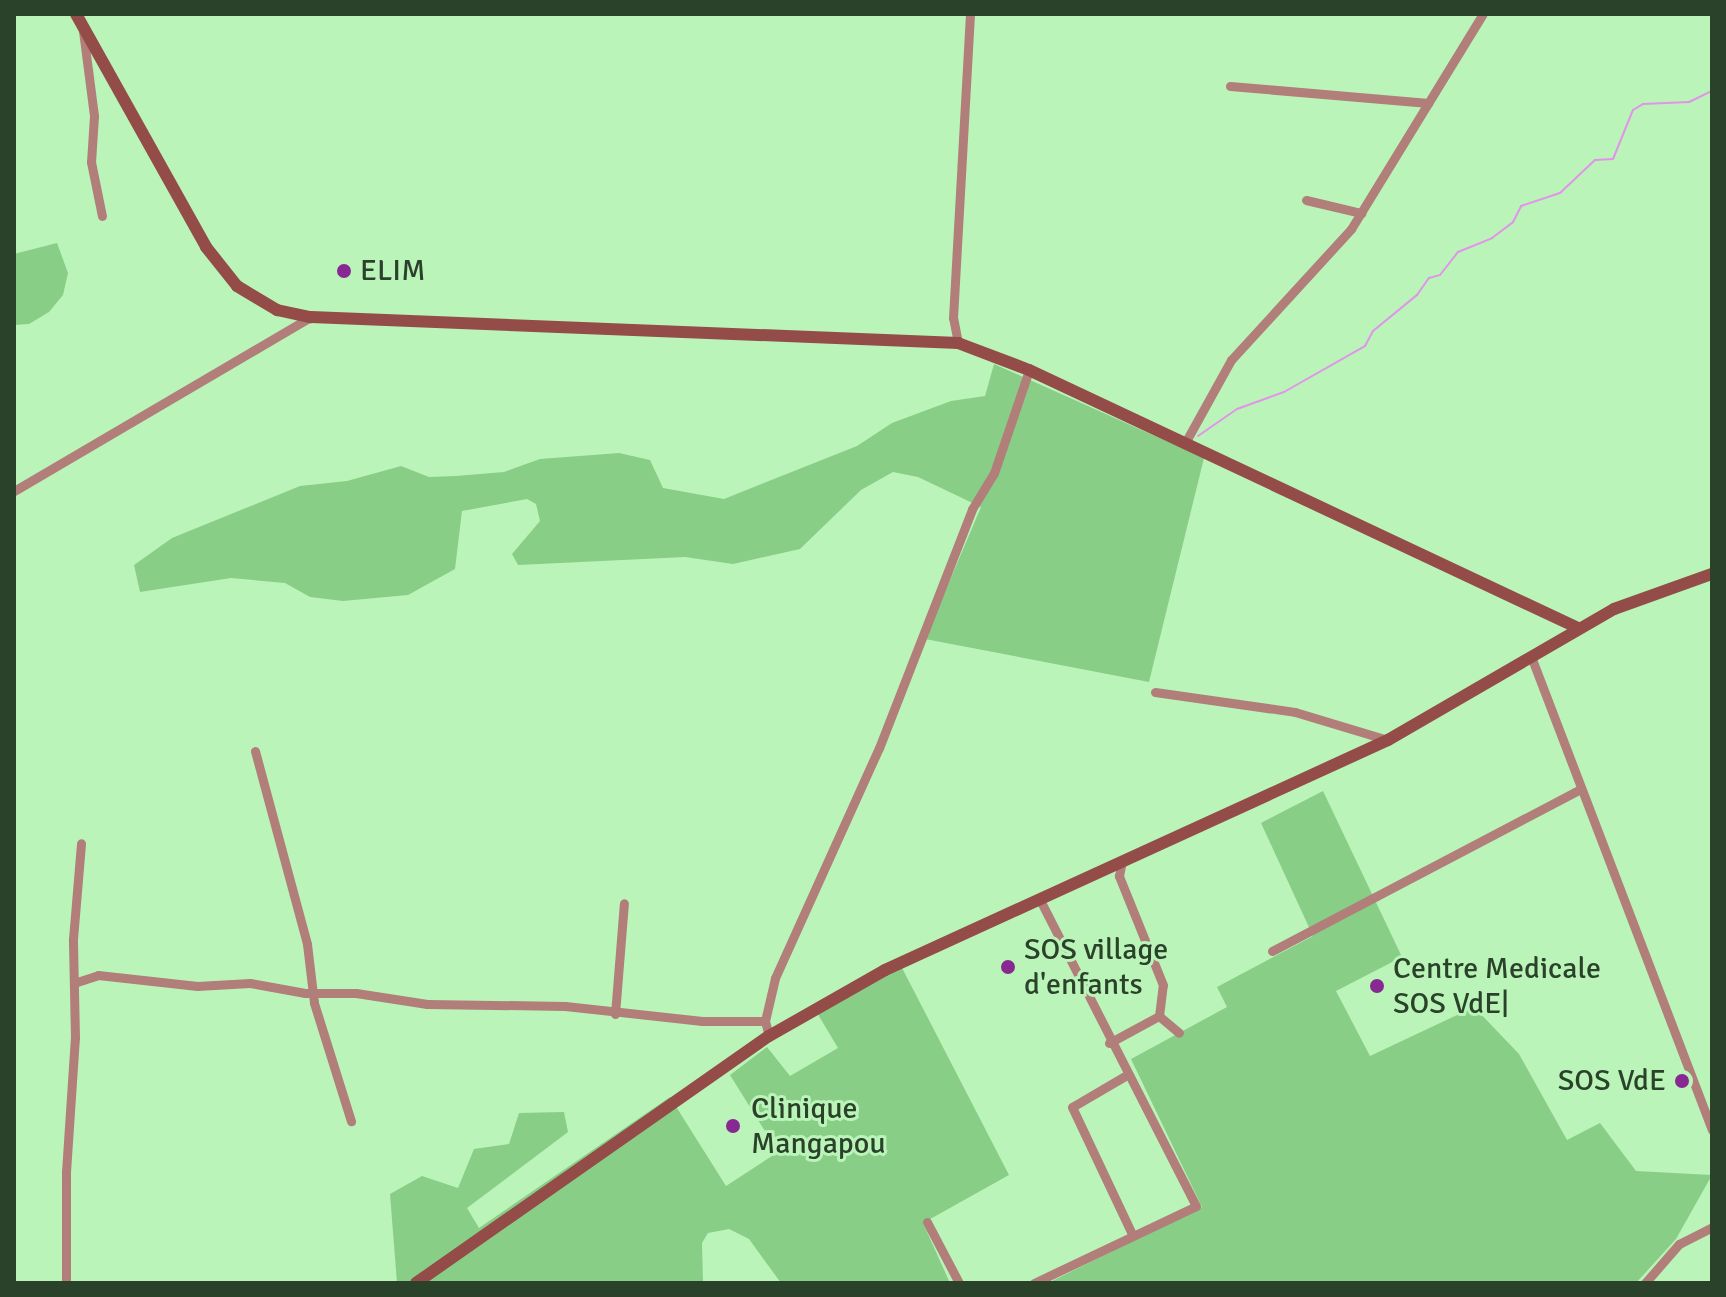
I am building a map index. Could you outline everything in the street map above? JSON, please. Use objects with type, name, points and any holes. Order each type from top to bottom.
[{"type":"street","points":[[76,14],[165,179],[225,273],[277,310],[311,317],[958,343],[1029,370],[1578,628]]},
{"type":"street","points":[[958,343],[953,318],[970,14]]},
{"type":"street","points":[[1185,443],[1231,360],[1361,213],[1483,14]]},
{"type":"street","points":[[83,27],[94,116],[91,162],[102,216]]},
{"type":"street","points":[[1230,86],[1428,103]]},
{"type":"street","points":[[1306,200],[1361,213]]},
{"type":"street","points":[[14,491],[311,317]]},
{"type":"street","points":[[769,1036],[765,1021],[775,978],[879,748],[972,509],[994,473],[1029,370]]},
{"type":"street","points":[[416,1283],[769,1036],[885,970],[1124,858],[1388,740],[1532,659],[1578,628],[1640,597],[1712,574]]},
{"type":"street","points":[[1532,659],[1712,1130]]},
{"type":"street","points":[[1155,692],[1295,712],[1388,740]]},
{"type":"street","points":[[255,751],[275,814],[314,993],[351,1121]]},
{"type":"street","points":[[1272,951],[1580,789]]},
{"type":"street","points":[[66,1283],[81,843]]},
{"type":"street","points":[[1124,858],[1119,876],[1163,977],[1159,1016]]},
{"type":"street","points":[[1034,1283],[1196,1206],[1125,1076],[1039,898]]},
{"type":"street","points":[[615,1014],[624,903]]},
{"type":"street","points":[[74,983],[98,975],[197,986],[250,983],[314,993],[404,997],[427,1004],[565,1006],[615,1014],[765,1021]]},
{"type":"street","points":[[1159,1016],[1179,1033]]},
{"type":"street","points":[[1109,1043],[1159,1016]]},
{"type":"street","points":[[1125,1076],[1072,1107],[1132,1234]]},
{"type":"street","points":[[927,1222],[959,1283]]},
{"type":"street","points":[[1645,1283],[1679,1244],[1712,1227]]},
{"type":"green space","points":[[57,243],[68,273],[63,295],[49,312],[29,324],[14,325],[14,254]]},
{"type":"green space","points":[[994,364],[1204,458],[1149,682],[925,639],[981,507],[918,477],[893,472],[861,490],[800,549],[733,564],[685,557],[518,565],[512,554],[540,521],[536,504],[527,499],[462,511],[455,569],[408,595],[343,601],[310,597],[285,583],[231,578],[140,592],[134,565],[172,538],[300,486],[347,481],[401,466],[429,477],[456,476],[504,472],[540,459],[619,453],[650,460],[663,488],[724,499],[857,446],[892,423],[951,401],[985,396]]},
{"type":"green space","points":[[1323,791],[1402,957],[1336,991],[1370,1056],[1474,1007],[1519,1054],[1567,1140],[1600,1123],[1636,1171],[1712,1175],[1676,1239],[1636,1283],[1048,1283],[1202,1207],[1131,1059],[1227,1007],[1217,987],[1313,936],[1261,823]]},
{"type":"green space","points":[[900,964],[1009,1175],[923,1223],[950,1283],[781,1283],[749,1239],[729,1229],[708,1233],[702,1243],[703,1283],[397,1283],[390,1194],[422,1176],[458,1188],[474,1149],[509,1144],[519,1113],[564,1112],[568,1132],[467,1208],[479,1228],[670,1097],[726,1186],[778,1152],[730,1075],[767,1047],[790,1076],[838,1048],[813,1006]]},
{"type":"waterway","points":[[1198,436],[1237,409],[1284,392],[1365,346],[1373,331],[1417,295],[1429,278],[1440,275],[1458,252],[1492,238],[1513,222],[1521,206],[1560,193],[1595,160],[1613,159],[1633,110],[1643,104],[1689,102],[1712,91]]},
{"type":"place","name":"ELIM","points":[[344,271]]},
{"type":"place","name":"SOS village d'enfants","points":[[1008,967]]},
{"type":"place","name":"Centre Medicale SOS VdE|","points":[[1377,986]]},
{"type":"place","name":"SOS VdE","points":[[1682,1081]]},
{"type":"place","name":"Clinique Mangapou","points":[[733,1126]]}]
